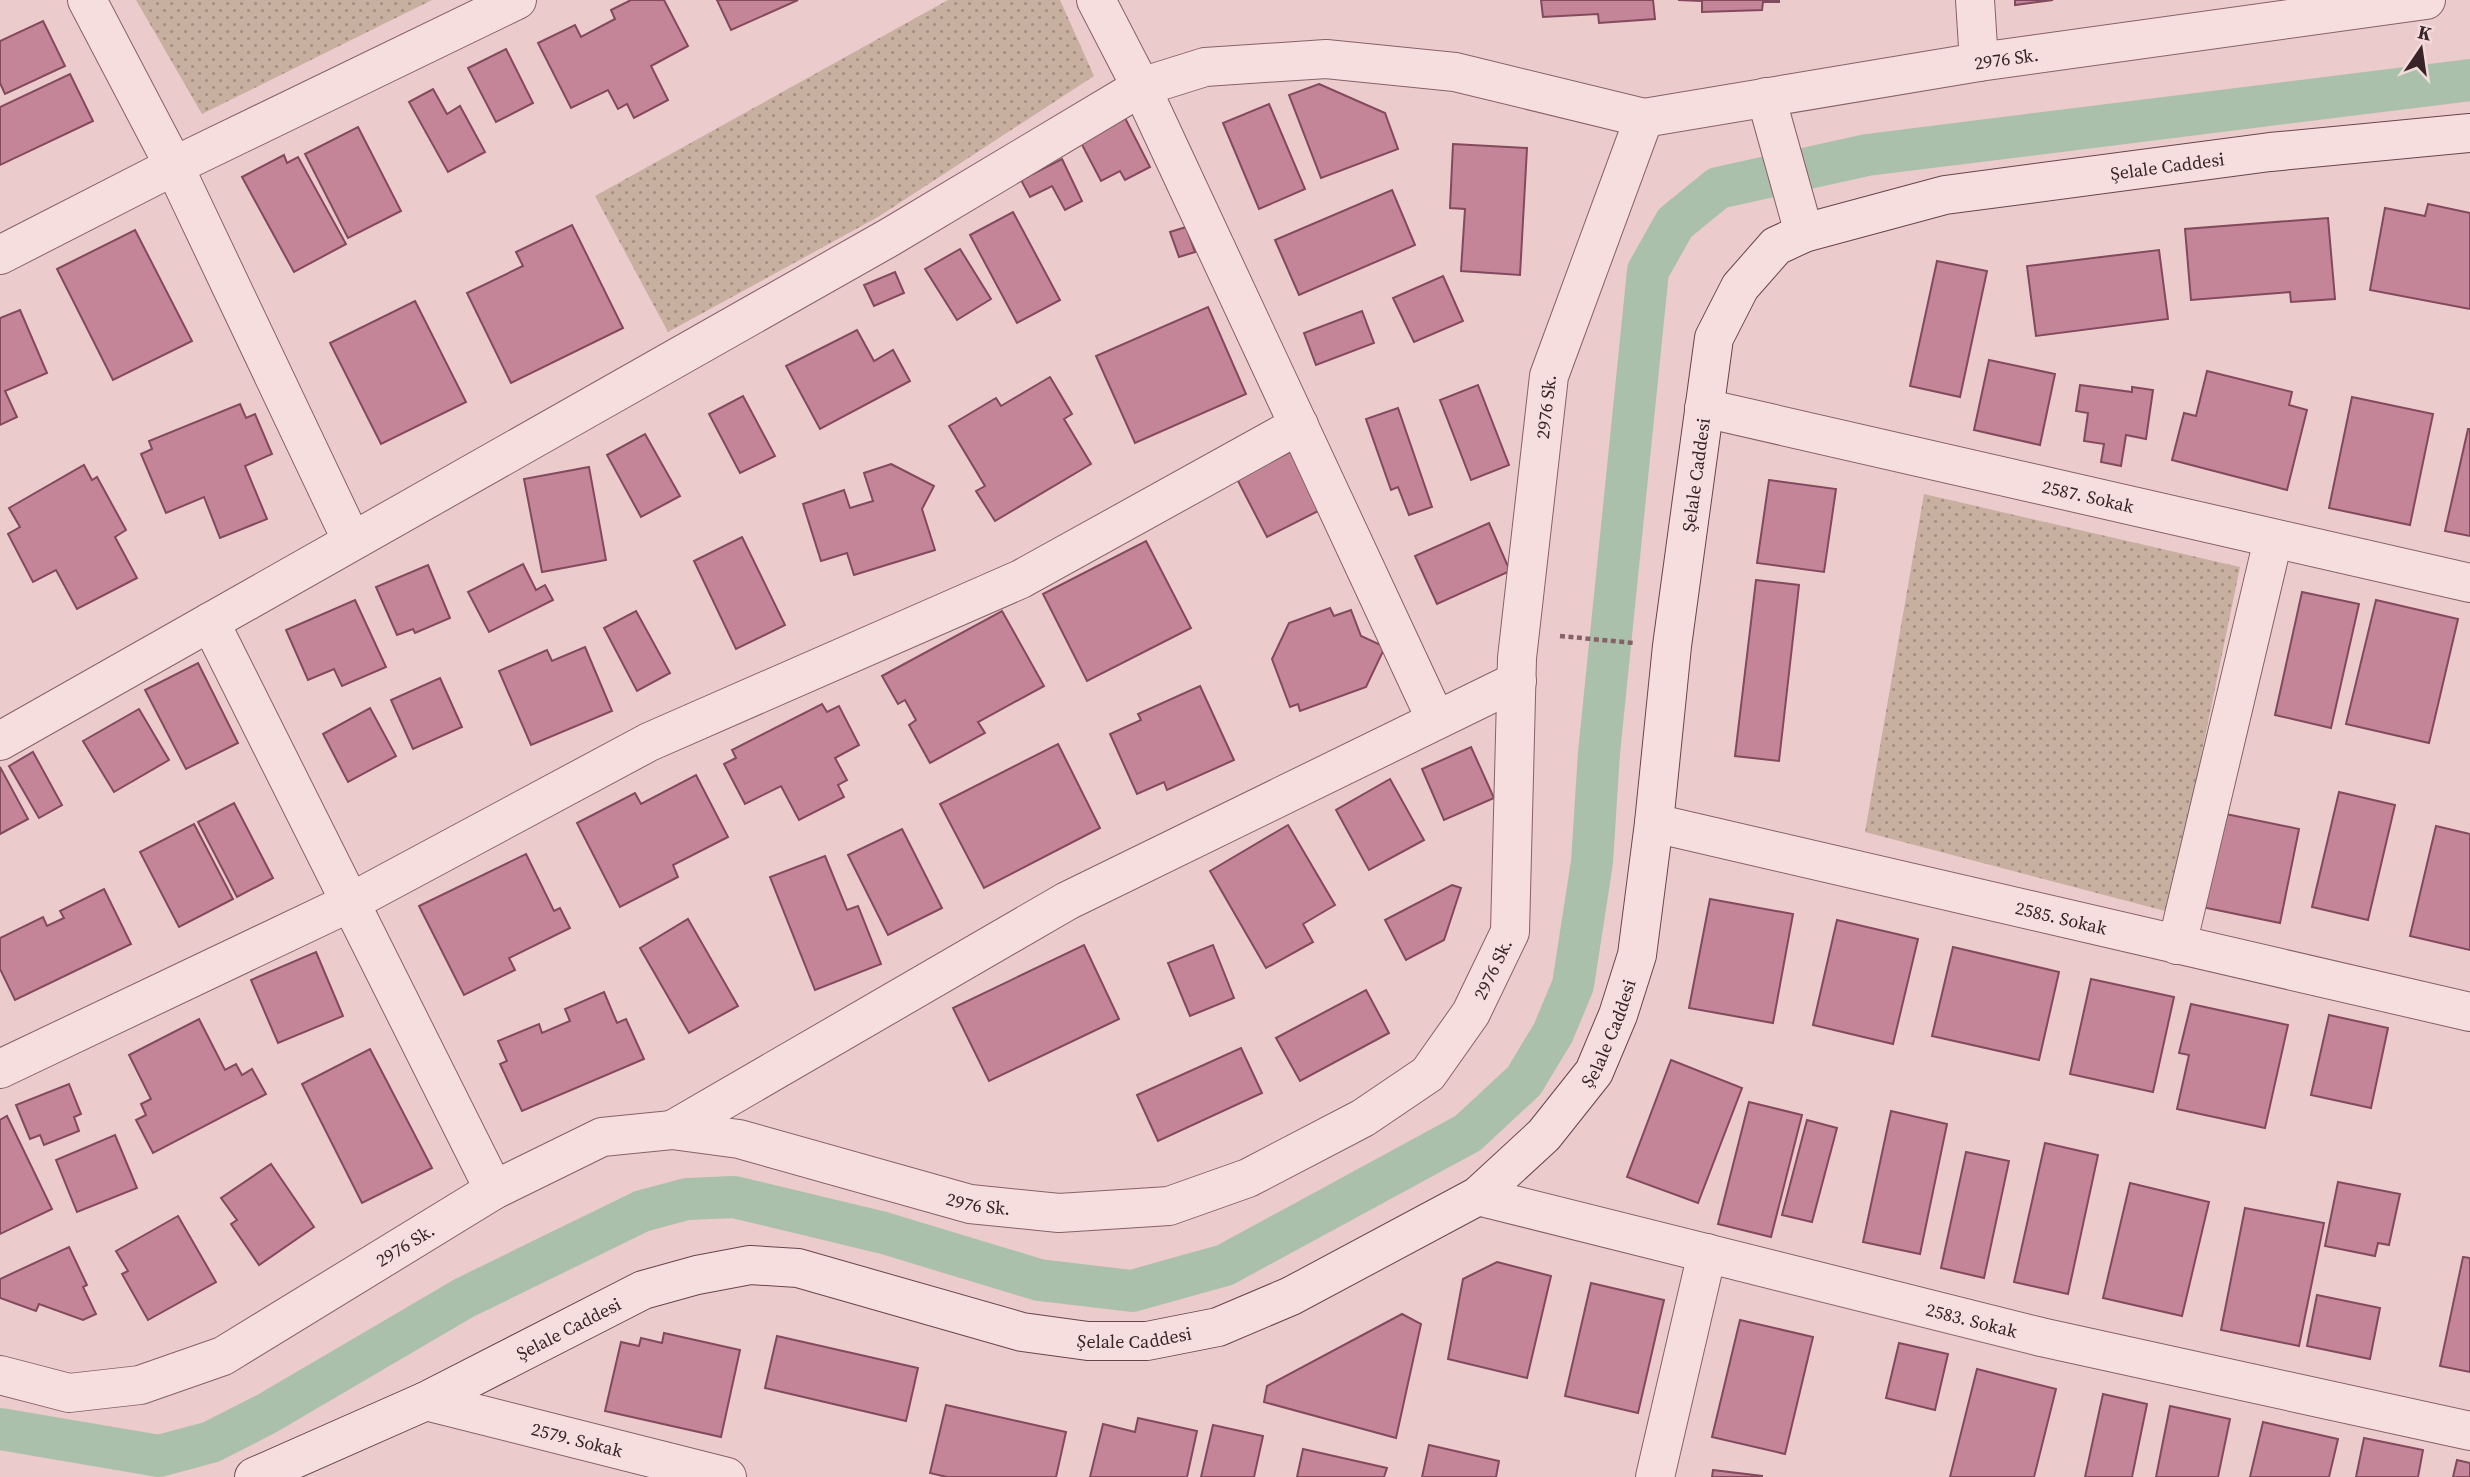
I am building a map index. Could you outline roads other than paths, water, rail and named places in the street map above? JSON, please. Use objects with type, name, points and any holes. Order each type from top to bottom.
[{"type":"street","points":[[87,0],[174,166],[351,539]]},
{"type":"street","points":[[0,255],[174,166],[517,0]]},
{"type":"street","points":[[1096,0],[1141,87],[1436,720]]},
{"type":"street","points":[[1975,0],[1979,62]]},
{"type":"street","name":"2976 Sk.","points":[[0,1375],[69,1393],[140,1385],[223,1356],[494,1190],[602,1138],[673,1130],[739,1139],[971,1204],[1059,1213],[1170,1206],[1248,1178],[1363,1118],[1428,1074],[1471,1013],[1510,932],[1517,681],[1549,376],[1644,118],[1770,112],[1979,62],[2426,0]]},
{"type":"street","points":[[0,741],[351,539],[890,237],[1141,87],[1205,67],[1326,59],[1455,72],[1644,118]]},
{"type":"street","points":[[1770,112],[1804,233]]},
{"type":"street","name":"Şelale Caddesi","points":[[254,1477],[426,1401],[643,1290],[750,1265],[798,1268],[1022,1332],[1088,1342],[1147,1341],[1218,1327],[1291,1296],[1478,1196],[1544,1135],[1594,1073],[1618,1015],[1637,955],[1672,646],[1714,338],[1740,287],[1776,246],[1804,233],[1945,195],[2270,152],[2470,133]]},
{"type":"street","name":"2587. Sokak","points":[[1704,408],[2470,583]]},
{"type":"street","points":[[0,1069],[349,903],[649,742],[1021,579],[1300,425]]},
{"type":"street","points":[[2177,945],[2273,540]]},
{"type":"street","points":[[210,622],[494,1190]]},
{"type":"street","points":[[673,1130],[1067,901],[1517,681]]},
{"type":"street","name":"2585. Sokak","points":[[1654,823],[2470,1012]]},
{"type":"street","name":"2583. Sokak","points":[[1478,1196],[2042,1337],[2470,1431]]},
{"type":"street","points":[[1655,1477],[1707,1253]]},
{"type":"street","name":"2579. Sokak","points":[[426,1401],[727,1477]]},
{"type":"waterway","points":[[0,1429],[159,1456],[211,1442],[266,1414],[464,1298],[642,1211],[687,1199],[734,1197],[884,1233],[1039,1280],[1132,1291],[1225,1265],[1468,1133],[1524,1081],[1553,1033],[1573,985],[1592,862],[1599,753],[1648,271],[1675,223],[1718,188],[1867,155],[2470,80]]}]
